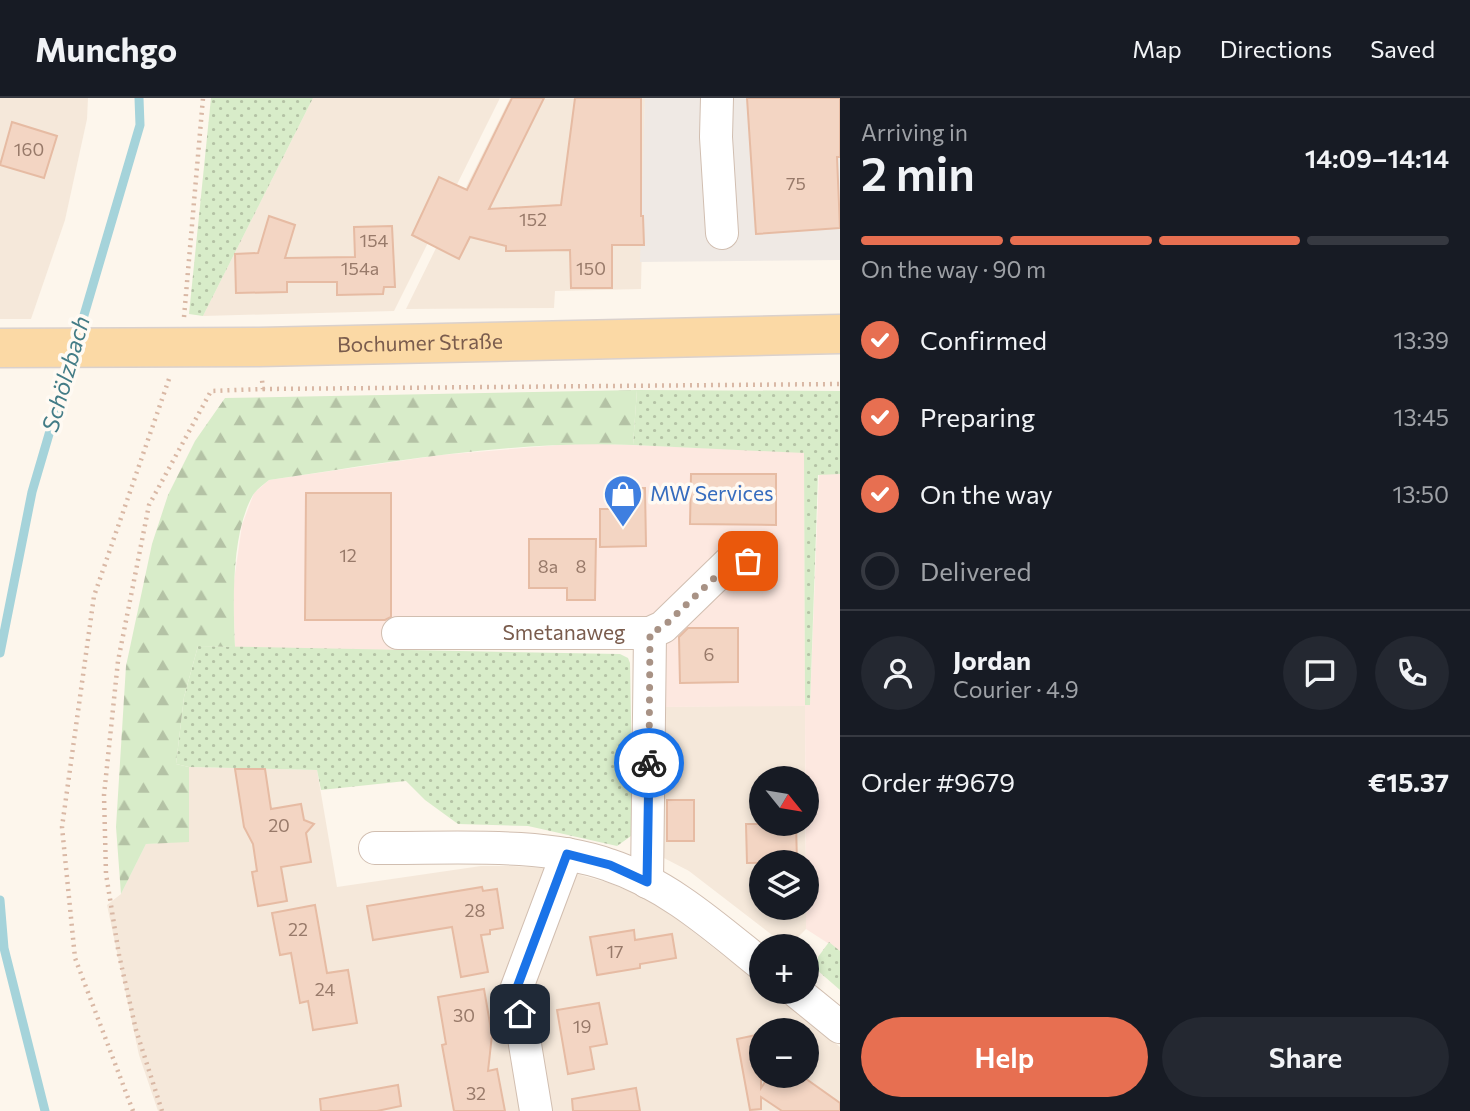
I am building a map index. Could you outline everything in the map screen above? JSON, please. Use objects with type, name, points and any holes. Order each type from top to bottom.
[{"type":"main road","name":"Bochumer Straße","points":[[15,348],[172,339],[259,347],[840,334]]},
{"type":"street","points":[[717,98],[716,137],[722,233]]},
{"type":"street","points":[[650,633],[663,627],[732,561],[748,561]]},
{"type":"street","name":"Smetanaweg","points":[[398,633],[650,633],[647,882]]},
{"type":"street","points":[[375,848],[517,849],[567,854],[610,865],[647,882],[699,914],[749,954]]},
{"type":"street","points":[[536,1111],[516,990],[567,854]]},
{"type":"street","points":[[812,1004],[840,1027]]},
{"type":"path","points":[[132,1111],[75,958],[62,827],[94,596],[172,339],[203,98]]},
{"type":"path","points":[[259,347],[263,389]]},
{"type":"path","points":[[162,1111],[136,1030],[119,955],[106,874],[104,795],[117,674],[149,505],[211,391],[840,384]]},
{"type":"shaded area","points":[[0,98],[88,98],[87,119],[65,220],[31,319],[0,319]]},
{"type":"shaded area","points":[[313,98],[500,98],[394,311],[203,316]]},
{"type":"shaded area","points":[[510,98],[645,98],[641,289],[555,291],[554,308],[406,309]]},
{"type":"shaded area","points":[[645,98],[840,98],[840,260],[640,262]]},
{"type":"shaded area","points":[[582,443],[804,452],[805,705],[810,704],[819,474],[840,474],[840,951],[819,937],[819,934],[806,929],[806,920],[819,920],[819,850],[806,850],[806,836],[819,836],[819,766],[805,766],[805,706],[662,707],[661,623],[399,624],[400,651],[235,647],[233,588],[242,525],[254,493],[269,480],[441,455]]},
{"type":"shaded area","points":[[805,705],[805,766],[749,766],[749,836],[805,836],[806,850],[749,850],[749,917],[689,871],[662,857],[662,707]]},
{"type":"shaded area","points":[[189,767],[317,770],[337,887],[481,866],[512,866],[577,874],[641,896],[673,916],[749,976],[749,1004],[786,1004],[804,1018],[749,1018],[749,1088],[819,1088],[819,1030],[840,1047],[840,1111],[158,1111],[139,1055],[107,905],[121,894],[146,844],[189,841]]},
{"type":"shaded area","points":[[753,920],[806,920],[806,929],[801,934],[771,934]]},
{"type":"green space","points":[[211,98],[313,98],[203,316],[189,314]]},
{"type":"green space","points":[[637,390],[840,391],[840,474],[818,475],[810,705],[805,705],[804,453],[633,445]]},
{"type":"green space","points":[[637,390],[633,445],[542,446],[451,454],[269,480],[259,489],[253,495],[246,511],[237,548],[234,590],[235,647],[198,646],[184,697],[176,764],[189,767],[189,842],[146,844],[121,894],[116,827],[126,666],[152,544],[168,495],[195,441],[225,398]]},
{"type":"green space","points":[[198,646],[620,654],[628,658],[630,663],[631,836],[617,846],[528,826],[458,824],[425,800],[406,781],[321,790],[317,770],[189,767],[176,764],[184,697]]},
{"type":"green space","points":[[829,942],[840,951],[840,990],[819,972],[819,956]]},
{"type":"building","points":[[512,98],[544,98],[489,209],[561,205],[575,98],[641,98],[641,216],[644,245],[612,245],[612,288],[571,288],[570,250],[506,251],[506,246],[470,237],[459,259],[412,235],[439,177],[467,190]]},
{"type":"building","points":[[747,98],[840,98],[840,157],[837,157],[840,228],[756,234]]},
{"type":"building","points":[[12,122],[57,136],[44,178],[0,165]]},
{"type":"building","points":[[269,216],[295,225],[285,258],[355,257],[354,227],[392,226],[395,287],[384,287],[383,294],[337,295],[337,282],[287,282],[287,292],[236,293],[235,254],[258,253]]},
{"type":"building","points":[[691,474],[776,474],[776,525],[690,524]]},
{"type":"building","name":"MW Services","points":[[645,488],[646,546],[600,547],[600,509],[611,509],[611,489]]},
{"type":"building","points":[[306,493],[391,493],[391,617],[385,620],[305,620]]},
{"type":"building","points":[[529,539],[596,539],[595,600],[567,600],[567,588],[529,588]]},
{"type":"building","points":[[688,628],[738,628],[738,682],[680,683],[679,637]]},
{"type":"building","points":[[235,769],[265,769],[271,809],[301,804],[304,820],[314,824],[306,833],[311,862],[281,867],[287,901],[258,906],[252,872],[257,871],[253,844],[244,827]]},
{"type":"building","points":[[667,800],[694,800],[694,841],[667,841]]},
{"type":"building","points":[[746,824],[749,824],[749,836],[796,836],[797,850],[749,850],[747,863]]},
{"type":"building","points":[[482,887],[483,891],[497,889],[503,928],[481,935],[488,972],[461,977],[452,927],[373,940],[367,906]]},
{"type":"building","points":[[315,905],[327,973],[348,970],[357,1023],[313,1030],[308,1001],[300,1003],[291,953],[280,955],[272,913]]},
{"type":"building","points":[[634,930],[635,940],[672,934],[676,958],[640,964],[640,968],[597,975],[590,937]]},
{"type":"building","points":[[484,989],[492,1035],[488,1071],[497,1069],[505,1111],[454,1111],[442,1045],[446,1044],[438,997]]},
{"type":"building","points":[[599,1003],[607,1044],[590,1047],[594,1069],[568,1074],[557,1010]]},
{"type":"building","points":[[749,1036],[749,1088],[819,1088],[840,1103],[840,1111],[782,1111],[761,1097],[761,1109],[750,1110],[737,1039]]},
{"type":"building","points":[[398,1085],[401,1106],[377,1111],[321,1111],[320,1099]]},
{"type":"building","points":[[636,1088],[640,1111],[573,1111],[572,1099]]},
{"type":"waterway","name":"Schölzbach","points":[[77,339],[140,125],[139,98]]},
{"type":"waterway","name":"Schölzbach","points":[[0,653],[32,492],[72,356]]},
{"type":"waterway","name":"Schölzbach","points":[[0,900],[4,948],[45,1111]]},
{"type":"way so far","points":[[649,763],[650,633],[663,627],[732,561],[748,561]]},
{"type":"place","name":"MW Services","points":[[623,528]]},
{"type":"route","points":[[520,1014],[516,990],[567,854],[610,865],[647,882],[649,763]]}]
